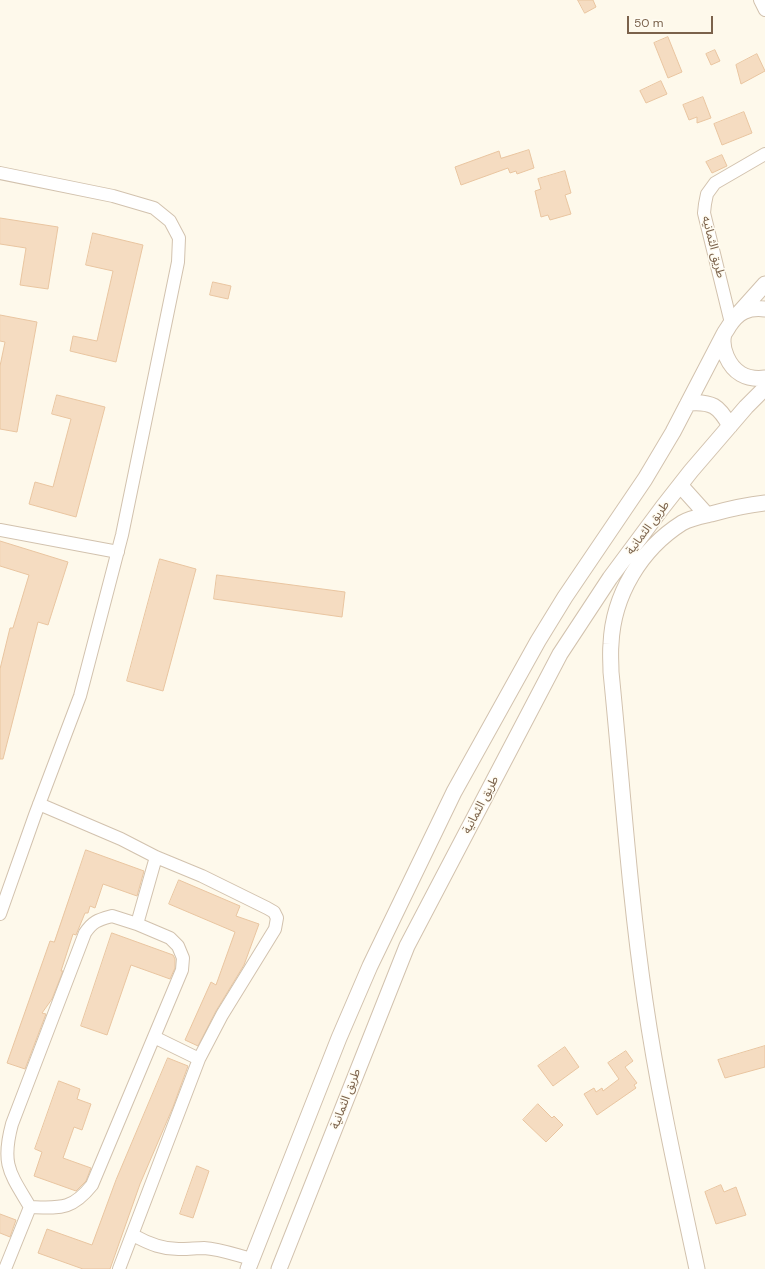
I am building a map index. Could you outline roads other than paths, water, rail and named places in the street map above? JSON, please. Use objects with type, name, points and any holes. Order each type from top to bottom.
[{"type":"street","points":[[760,0],[765,10]]},
{"type":"street","name":"طريق الثمانيه","points":[[730,325],[704,213],[707,194],[715,183],[765,154]]},
{"type":"street","points":[[0,173],[114,196],[154,208],[170,221],[180,238],[178,262],[118,552],[80,696],[39,804],[0,914]]},
{"type":"street","points":[[133,1235],[147,1243],[159,1247],[181,1249],[216,1249],[250,1264],[339,1038],[370,966],[454,792],[538,641],[565,597],[645,478],[673,432],[730,325],[765,284]]},
{"type":"street","points":[[765,309],[757,308],[745,310],[730,325],[724,349],[730,364],[741,374],[756,379],[765,378]]},
{"type":"street","name":"طريق الثمانية","points":[[280,1269],[406,946],[560,654],[610,578],[680,485],[746,407],[765,388]]},
{"type":"street","points":[[688,403],[701,402],[714,406],[724,415],[730,426]]},
{"type":"street","points":[[680,485],[707,515]]},
{"type":"street","points":[[698,1269],[658,1082],[644,1000],[635,923],[610,644],[617,606],[635,569],[659,542],[683,523],[696,517],[746,505],[765,503]]},
{"type":"street","points":[[0,530],[118,552]]},
{"type":"street","points":[[39,804],[121,839],[156,857],[202,876],[267,908],[274,912],[277,918],[275,929],[222,1015],[199,1059],[119,1269]]},
{"type":"street","points":[[137,924],[156,857]]},
{"type":"street","points":[[112,916],[137,924],[170,938],[178,946],[184,958],[182,970],[92,1185],[84,1195],[72,1204],[55,1208],[30,1207],[16,1185],[9,1170],[7,1156],[8,1141],[12,1124],[85,933],[91,924],[112,916]]},
{"type":"street","points":[[154,1037],[199,1059]]},
{"type":"street","points":[[5,1269],[30,1207]]}]
